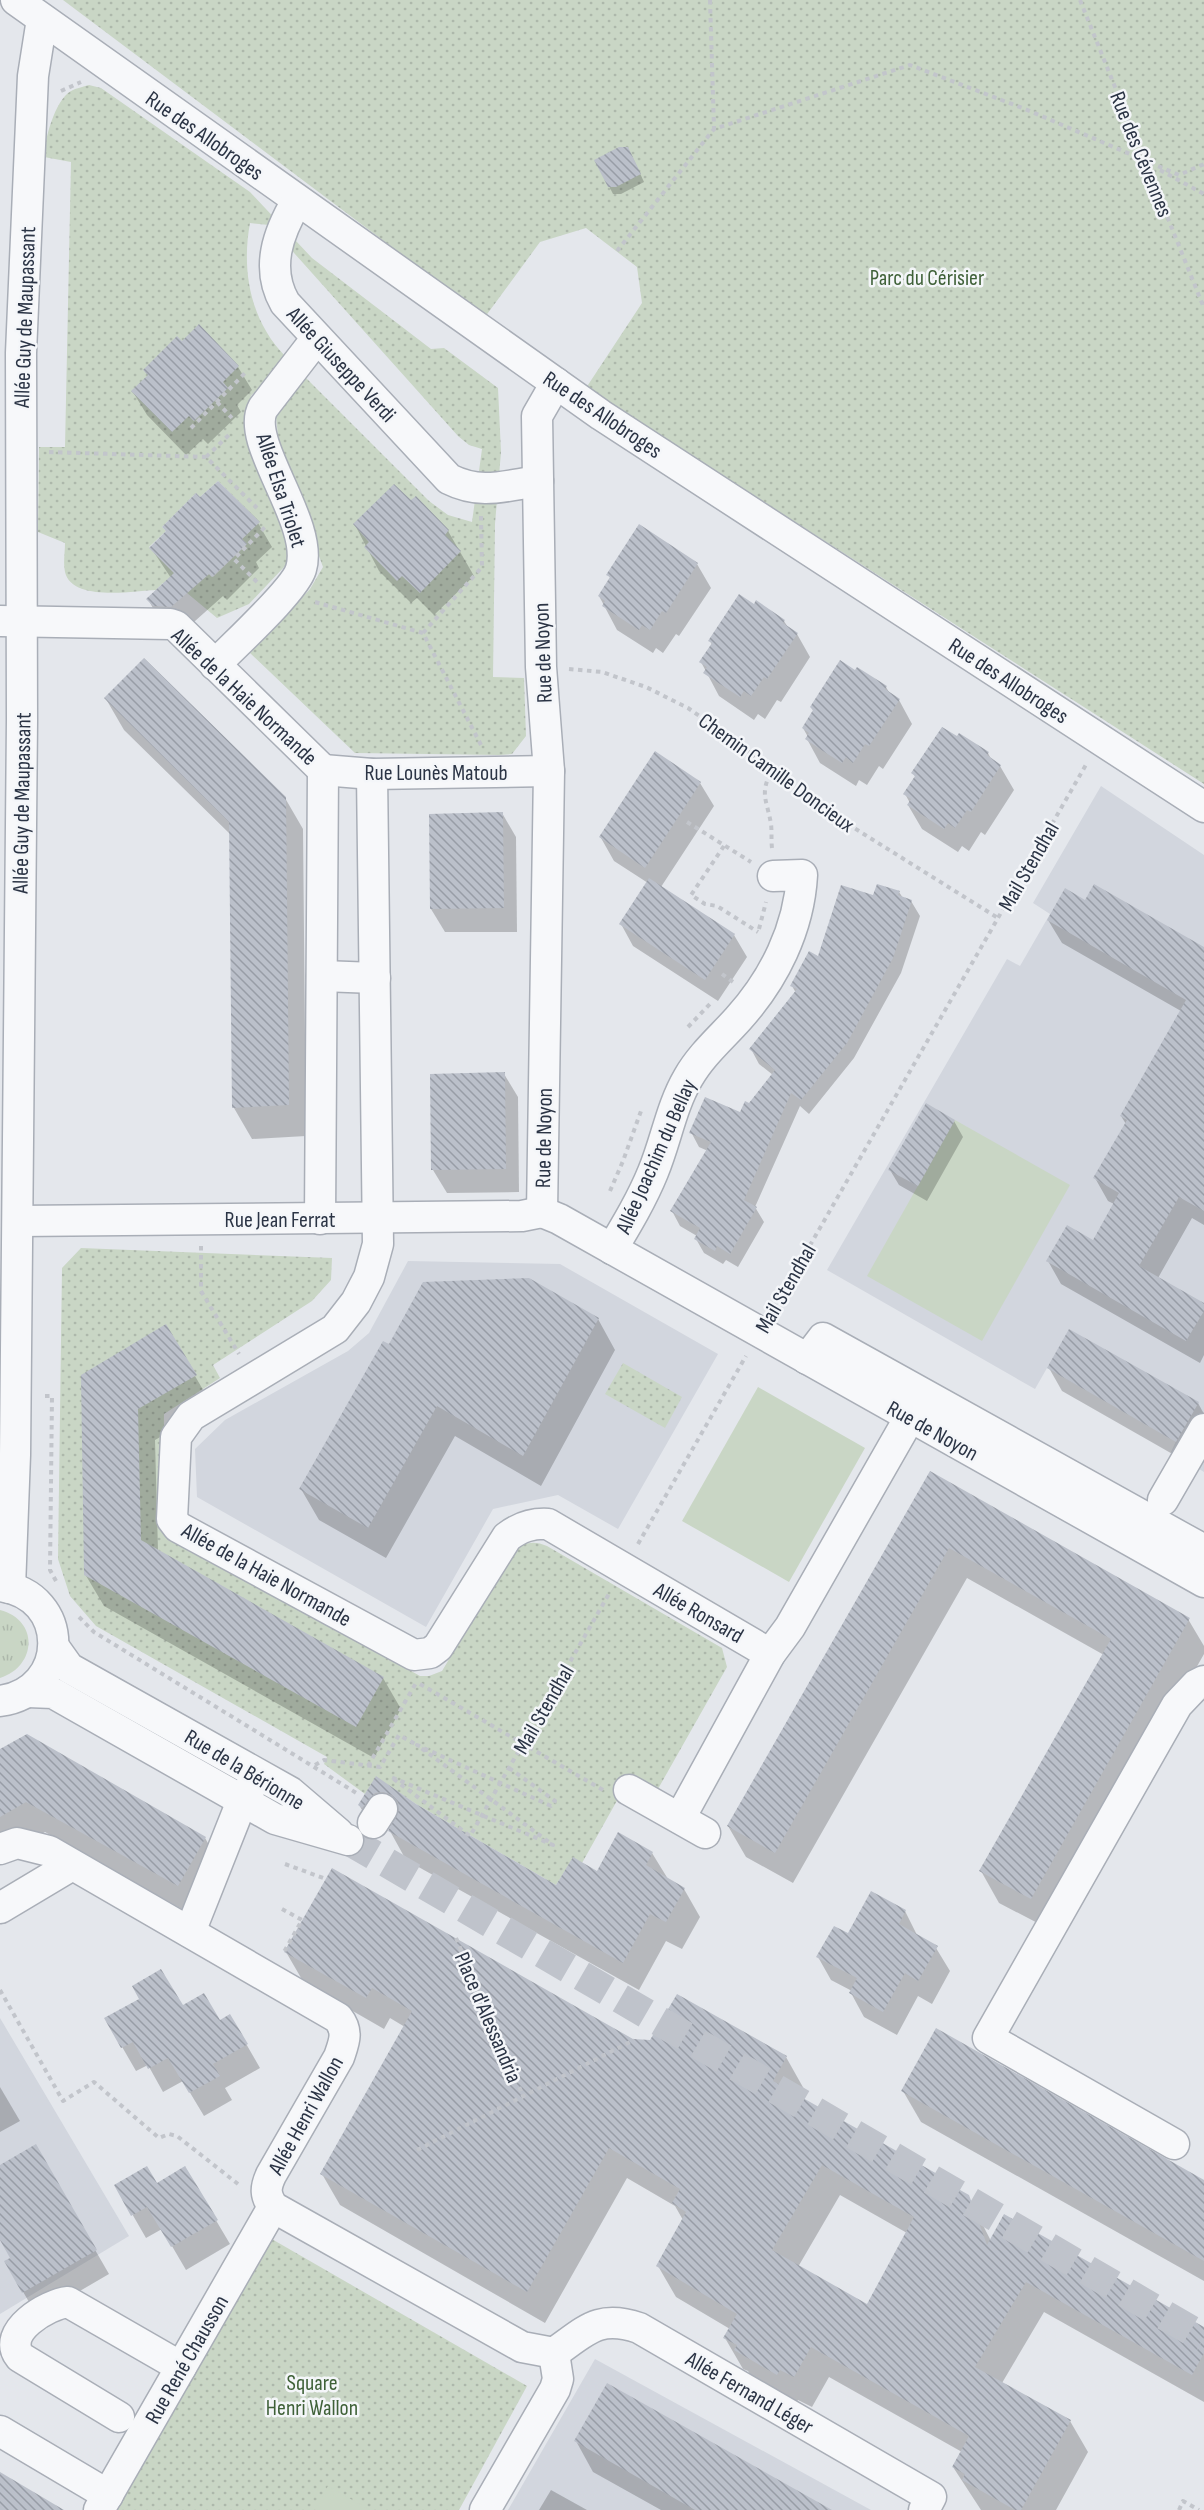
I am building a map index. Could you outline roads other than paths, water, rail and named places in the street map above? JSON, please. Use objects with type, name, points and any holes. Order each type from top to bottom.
[{"type":"street","name":"Rue des Allobroges","points":[[16,0],[601,415],[1204,807]]},
{"type":"street","name":"Allée Guy de Maupassant","points":[[5,1587],[8,1467],[16,1395],[18,1221],[9,1154],[11,622],[22,452],[10,347],[33,76],[42,19]]},
{"type":"street","name":"Allée Giuseppe Verdi","points":[[297,201],[282,226],[274,262],[277,290],[285,303],[449,479],[465,487],[480,489],[538,481]]},
{"type":"street","name":"Allée Elsa Triolet","points":[[215,664],[283,595],[301,571],[304,553],[301,534],[280,512],[260,427],[260,412],[317,338]]},
{"type":"street","name":"Rue de Noyon","points":[[556,383],[537,416],[541,667],[549,771],[542,1212],[559,1219],[1204,1582]]},
{"type":"street","name":"Allée de la Haie Normande","points":[[11,622],[170,624],[176,626],[323,770]]},
{"type":"street","name":"Rue Lounès Matoub","points":[[323,770],[372,774],[549,771]]},
{"type":"street","points":[[320,1219],[323,770]]},
{"type":"street","name":"Allée de la Haie Normande","points":[[372,774],[378,1244],[369,1277],[347,1316],[335,1329],[190,1416],[176,1437],[172,1519],[178,1527],[188,1533],[414,1655],[423,1663]]},
{"type":"street","name":"Allée Joachim du Bellay","points":[[612,1249],[653,1172],[688,1077],[766,982],[790,937],[801,894],[802,875],[773,876]]},
{"type":"street","points":[[322,976],[375,978]]},
{"type":"street","name":"Rue Jean Ferrat","points":[[18,1221],[379,1219],[522,1216],[542,1212]]},
{"type":"street","points":[[807,1359],[823,1338],[1204,1550]]},
{"type":"street","name":"Allée Ronsard","points":[[423,1663],[450,1630],[499,1546],[507,1537],[536,1523],[548,1524],[770,1654],[790,1628],[910,1417]]},
{"type":"street","points":[[1163,1500],[1204,1429]]},
{"type":"street","points":[[0,1701],[14,1699],[28,1692],[41,1680],[50,1665],[54,1647],[53,1631],[38,1603],[25,1594],[5,1587]]},
{"type":"street","name":"Rue de la Bérionne","points":[[28,1692],[53,1693],[275,1819],[348,1840],[290,1792],[69,1668],[54,1647]]},
{"type":"street","points":[[629,1790],[693,1826],[770,1654]]},
{"type":"street","points":[[1174,2144],[988,2038],[1177,1705],[1196,1685],[1204,1681]]},
{"type":"street","points":[[190,1932],[242,1801],[258,1774]]},
{"type":"street","name":"Allée Henri Wallon","points":[[0,1849],[17,1843],[49,1851],[338,2018],[345,2027],[346,2037],[339,2057],[269,2197],[522,2347],[554,2353]]},
{"type":"street","points":[[0,1908],[72,1865]]},
{"type":"street","name":"Rue René Chausson","points":[[104,2503],[181,2367],[269,2197]]},
{"type":"street","points":[[118,2417],[16,2352],[15,2341],[29,2319],[42,2311],[69,2302],[181,2367]]},
{"type":"street","name":"Allée Fernand Léger","points":[[554,2353],[603,2322],[609,2321],[639,2328],[936,2506]]},
{"type":"street","points":[[485,2510],[555,2389],[558,2379],[554,2353]]},
{"type":"street","points":[[0,2431],[104,2503]]},
{"type":"tunnel","points":[[348,1840],[1204,2338]]},
{"type":"park label","name":"Parc du Cérisier","points":[[927,277]]},
{"type":"park label","name":"Square Henri Wallon","points":[[312,2394]]}]
